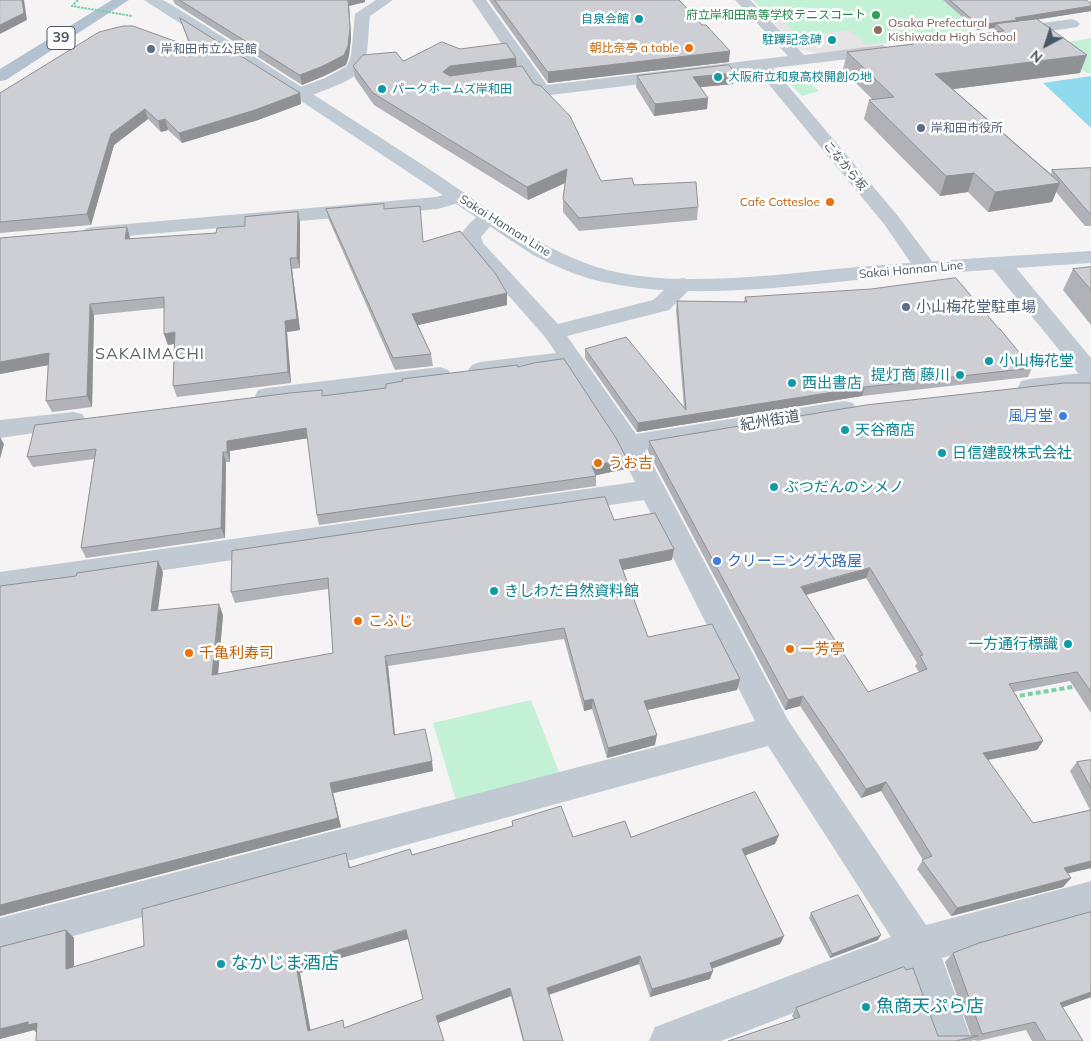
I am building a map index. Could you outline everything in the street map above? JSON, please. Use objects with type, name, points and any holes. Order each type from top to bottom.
[{"type":"main road","name":"39","points":[[0,76],[122,0]]},
{"type":"main road","name":"Sakai Hannan Line","points":[[151,0],[167,8],[301,92],[540,251],[604,276],[641,282],[683,285],[753,283],[926,268],[1091,257]]},
{"type":"street","points":[[301,92],[349,73],[357,65],[363,14],[386,0]]},
{"type":"street","points":[[479,0],[542,91],[762,66],[898,48]]},
{"type":"street","points":[[742,0],[801,61]]},
{"type":"street","points":[[995,35],[1072,24]]},
{"type":"street","name":"こなから坂","points":[[762,66],[891,220],[926,268]]},
{"type":"street","points":[[70,235],[438,203],[458,197]]},
{"type":"street","points":[[488,216],[470,236],[474,245],[553,332],[629,444],[776,730],[918,946],[952,1041]]},
{"type":"street","points":[[1000,263],[1091,374]]},
{"type":"street","points":[[553,332],[661,306],[683,285]]},
{"type":"street","points":[[246,399],[570,359]]},
{"type":"street","points":[[1004,390],[1091,380]]},
{"type":"street","name":"紀州街道","points":[[629,444],[868,406]]},
{"type":"street","points":[[0,430],[98,417]]},
{"type":"street","points":[[0,583],[652,489]]},
{"type":"street","points":[[0,937],[776,730]]},
{"type":"street","points":[[669,1041],[918,946],[1091,899]]},
{"type":"path","points":[[78,0],[72,6],[132,16]]},
{"type":"path","points":[[1011,697],[1082,686]]},
{"type":"shaded area","name":"Osaka Prefectural Kishiwada High School","points":[[753,0],[1079,0],[1091,8],[1091,11],[822,54],[798,49]]},
{"type":"green space","name":"府立岸和田高等学校テニスコート","points":[[754,0],[1002,0],[1032,21],[867,45],[849,30],[811,35],[809,32],[797,34],[769,7],[761,8]]},
{"type":"green space","points":[[1091,38],[1091,73],[1087,73],[1047,46]]},
{"type":"green space","points":[[791,78],[805,78],[819,91],[802,96],[787,81]]},
{"type":"green space","points":[[531,700],[565,787],[460,814],[433,723]]},
{"type":"water","points":[[1091,76],[1091,128],[1043,83]]},
{"type":"building","points":[[0,0],[22,0],[24,13],[0,25]]},
{"type":"building","points":[[180,0],[348,0],[350,28],[348,46],[344,55],[300,75]]},
{"type":"building","points":[[495,0],[679,0],[730,51],[548,72]]},
{"type":"building","points":[[950,0],[1086,0],[1091,3],[1091,6],[979,25]]},
{"type":"building","points":[[180,18],[300,93],[255,110],[179,133],[165,119],[158,121],[145,109],[111,134],[87,214],[0,222],[0,93],[99,32],[123,26],[133,26],[191,47]]},
{"type":"building","points":[[1037,19],[1087,55],[935,74],[1060,183],[995,192],[974,173],[946,176],[869,100],[894,97],[847,52],[1004,31],[996,24]]},
{"type":"building","points":[[442,42],[460,49],[506,43],[516,58],[450,66],[443,72],[450,76],[522,66],[534,84],[541,86],[570,116],[601,181],[632,178],[634,185],[696,182],[698,207],[579,218],[563,199],[567,169],[527,187],[373,93],[353,66],[363,55],[396,52],[403,61]]},
{"type":"building","points":[[729,65],[735,73],[693,77],[708,98],[655,104],[637,76]]},
{"type":"building","points":[[1091,168],[1091,214],[1090,214],[1052,170]]},
{"type":"building","points":[[384,204],[384,209],[420,206],[423,242],[460,231],[495,273],[507,293],[412,314],[431,354],[393,358],[326,209]]},
{"type":"building","points":[[298,212],[297,258],[290,258],[297,319],[285,321],[288,372],[173,386],[175,332],[164,334],[164,297],[90,304],[87,396],[46,401],[49,353],[0,362],[0,238],[127,227],[125,239],[216,233],[217,228],[245,226],[245,217]]},
{"type":"building","points":[[1091,267],[1091,290],[1073,269]]},
{"type":"building","points":[[956,278],[1032,368],[865,387],[638,423],[585,349],[626,337],[686,410],[677,301],[747,302],[745,297],[871,289]]},
{"type":"building","points":[[564,359],[616,438],[627,459],[592,466],[596,476],[317,515],[306,428],[227,441],[227,452],[223,452],[221,528],[81,548],[96,449],[27,457],[35,425],[290,393],[322,390],[322,396],[386,388],[386,384],[403,381],[402,379],[517,365],[518,367]]},
{"type":"building","points":[[1065,383],[1091,383],[1091,692],[1077,672],[1009,684],[1043,741],[983,753],[1033,823],[1091,810],[1091,861],[1064,868],[1071,878],[957,908],[922,860],[932,856],[886,782],[866,789],[803,696],[788,700],[649,441],[866,405]],"holes":[[[870,568],[923,655],[920,656],[927,669],[868,692],[801,587]]]},
{"type":"building","points":[[605,497],[614,520],[655,513],[674,549],[619,560],[648,637],[712,624],[740,679],[644,701],[657,735],[608,748],[593,699],[584,701],[564,628],[385,656],[394,735],[425,729],[432,761],[330,783],[338,818],[0,905],[0,586],[76,576],[77,573],[158,561],[151,611],[219,604],[212,675],[333,653],[328,578],[231,592],[232,551]]},
{"type":"building","points":[[1091,760],[1091,788],[1077,762]]},
{"type":"building","points":[[755,792],[779,835],[742,849],[784,936],[710,963],[713,971],[652,989],[640,956],[547,988],[563,1041],[524,1041],[510,988],[436,1016],[444,1041],[36,1041],[37,1023],[28,1025],[28,1022],[0,1029],[0,947],[66,930],[66,969],[144,946],[142,909],[346,853],[349,868],[410,849],[412,855],[513,826],[512,821],[561,806],[573,837],[625,821],[631,837]],"holes":[[[406,930],[423,999],[344,1028],[343,1020],[308,1031],[296,965],[312,958]]]},
{"type":"building","points":[[858,895],[881,935],[832,954],[811,913]]},
{"type":"building","points":[[1091,912],[1091,992],[1060,1003],[1083,1041],[1046,1041],[1035,1022],[982,1034],[953,953],[979,943]]},
{"type":"building","points":[[904,967],[906,970],[913,968],[938,1036],[978,1036],[955,1041],[728,1041],[800,1017],[796,1008]]},
{"type":"place","name":"府立岸和田高等学校テニスコート","points":[[876,15]]},
{"type":"place","name":"自泉会館","points":[[639,19]]},
{"type":"place","name":"Osaka Prefectural Kishiwada High School","points":[[878,30]]},
{"type":"place","name":"駐蹕記念碑","points":[[832,40]]},
{"type":"place","name":"朝比奈亭 a table","points":[[689,48]]},
{"type":"place","name":"岸和田市立公民館","points":[[151,49]]},
{"type":"place","name":"大阪府立和泉高校開創の地","points":[[718,77]]},
{"type":"place","name":"パークホームズ岸和田","points":[[382,89]]},
{"type":"place","name":"岸和田市役所","points":[[921,128]]},
{"type":"place","name":"Cafe Cottesloe","points":[[830,202]]},
{"type":"place","name":"小山梅花堂駐車場","points":[[906,307]]},
{"type":"place","name":"小山梅花堂","points":[[989,361]]},
{"type":"place","name":"提灯商 藤川","points":[[960,375]]},
{"type":"place","name":"西出書店","points":[[792,383]]},
{"type":"place","name":"風月堂","points":[[1063,416]]},
{"type":"place","name":"天谷商店","points":[[845,430]]},
{"type":"place","name":"日信建設株式会社","points":[[942,453]]},
{"type":"place","name":"うお吉","points":[[598,463]]},
{"type":"place","name":"ぶつだんのシメノ","points":[[774,487]]},
{"type":"place","name":"クリーニング大路屋","points":[[717,561]]},
{"type":"place","name":"きしわだ自然資料館","points":[[494,591]]},
{"type":"place","name":"こふじ","points":[[358,621]]},
{"type":"place","name":"一方通行標識","points":[[1068,644]]},
{"type":"place","name":"一芳亭","points":[[790,649]]},
{"type":"place","name":"千亀利寿司","points":[[189,653]]},
{"type":"place","name":"なかじま酒店","points":[[221,964]]},
{"type":"place","name":"魚商天ぷら店","points":[[866,1007]]},
{"type":"district","name":"SAKAIMACHI","points":[[150,354]]}]
